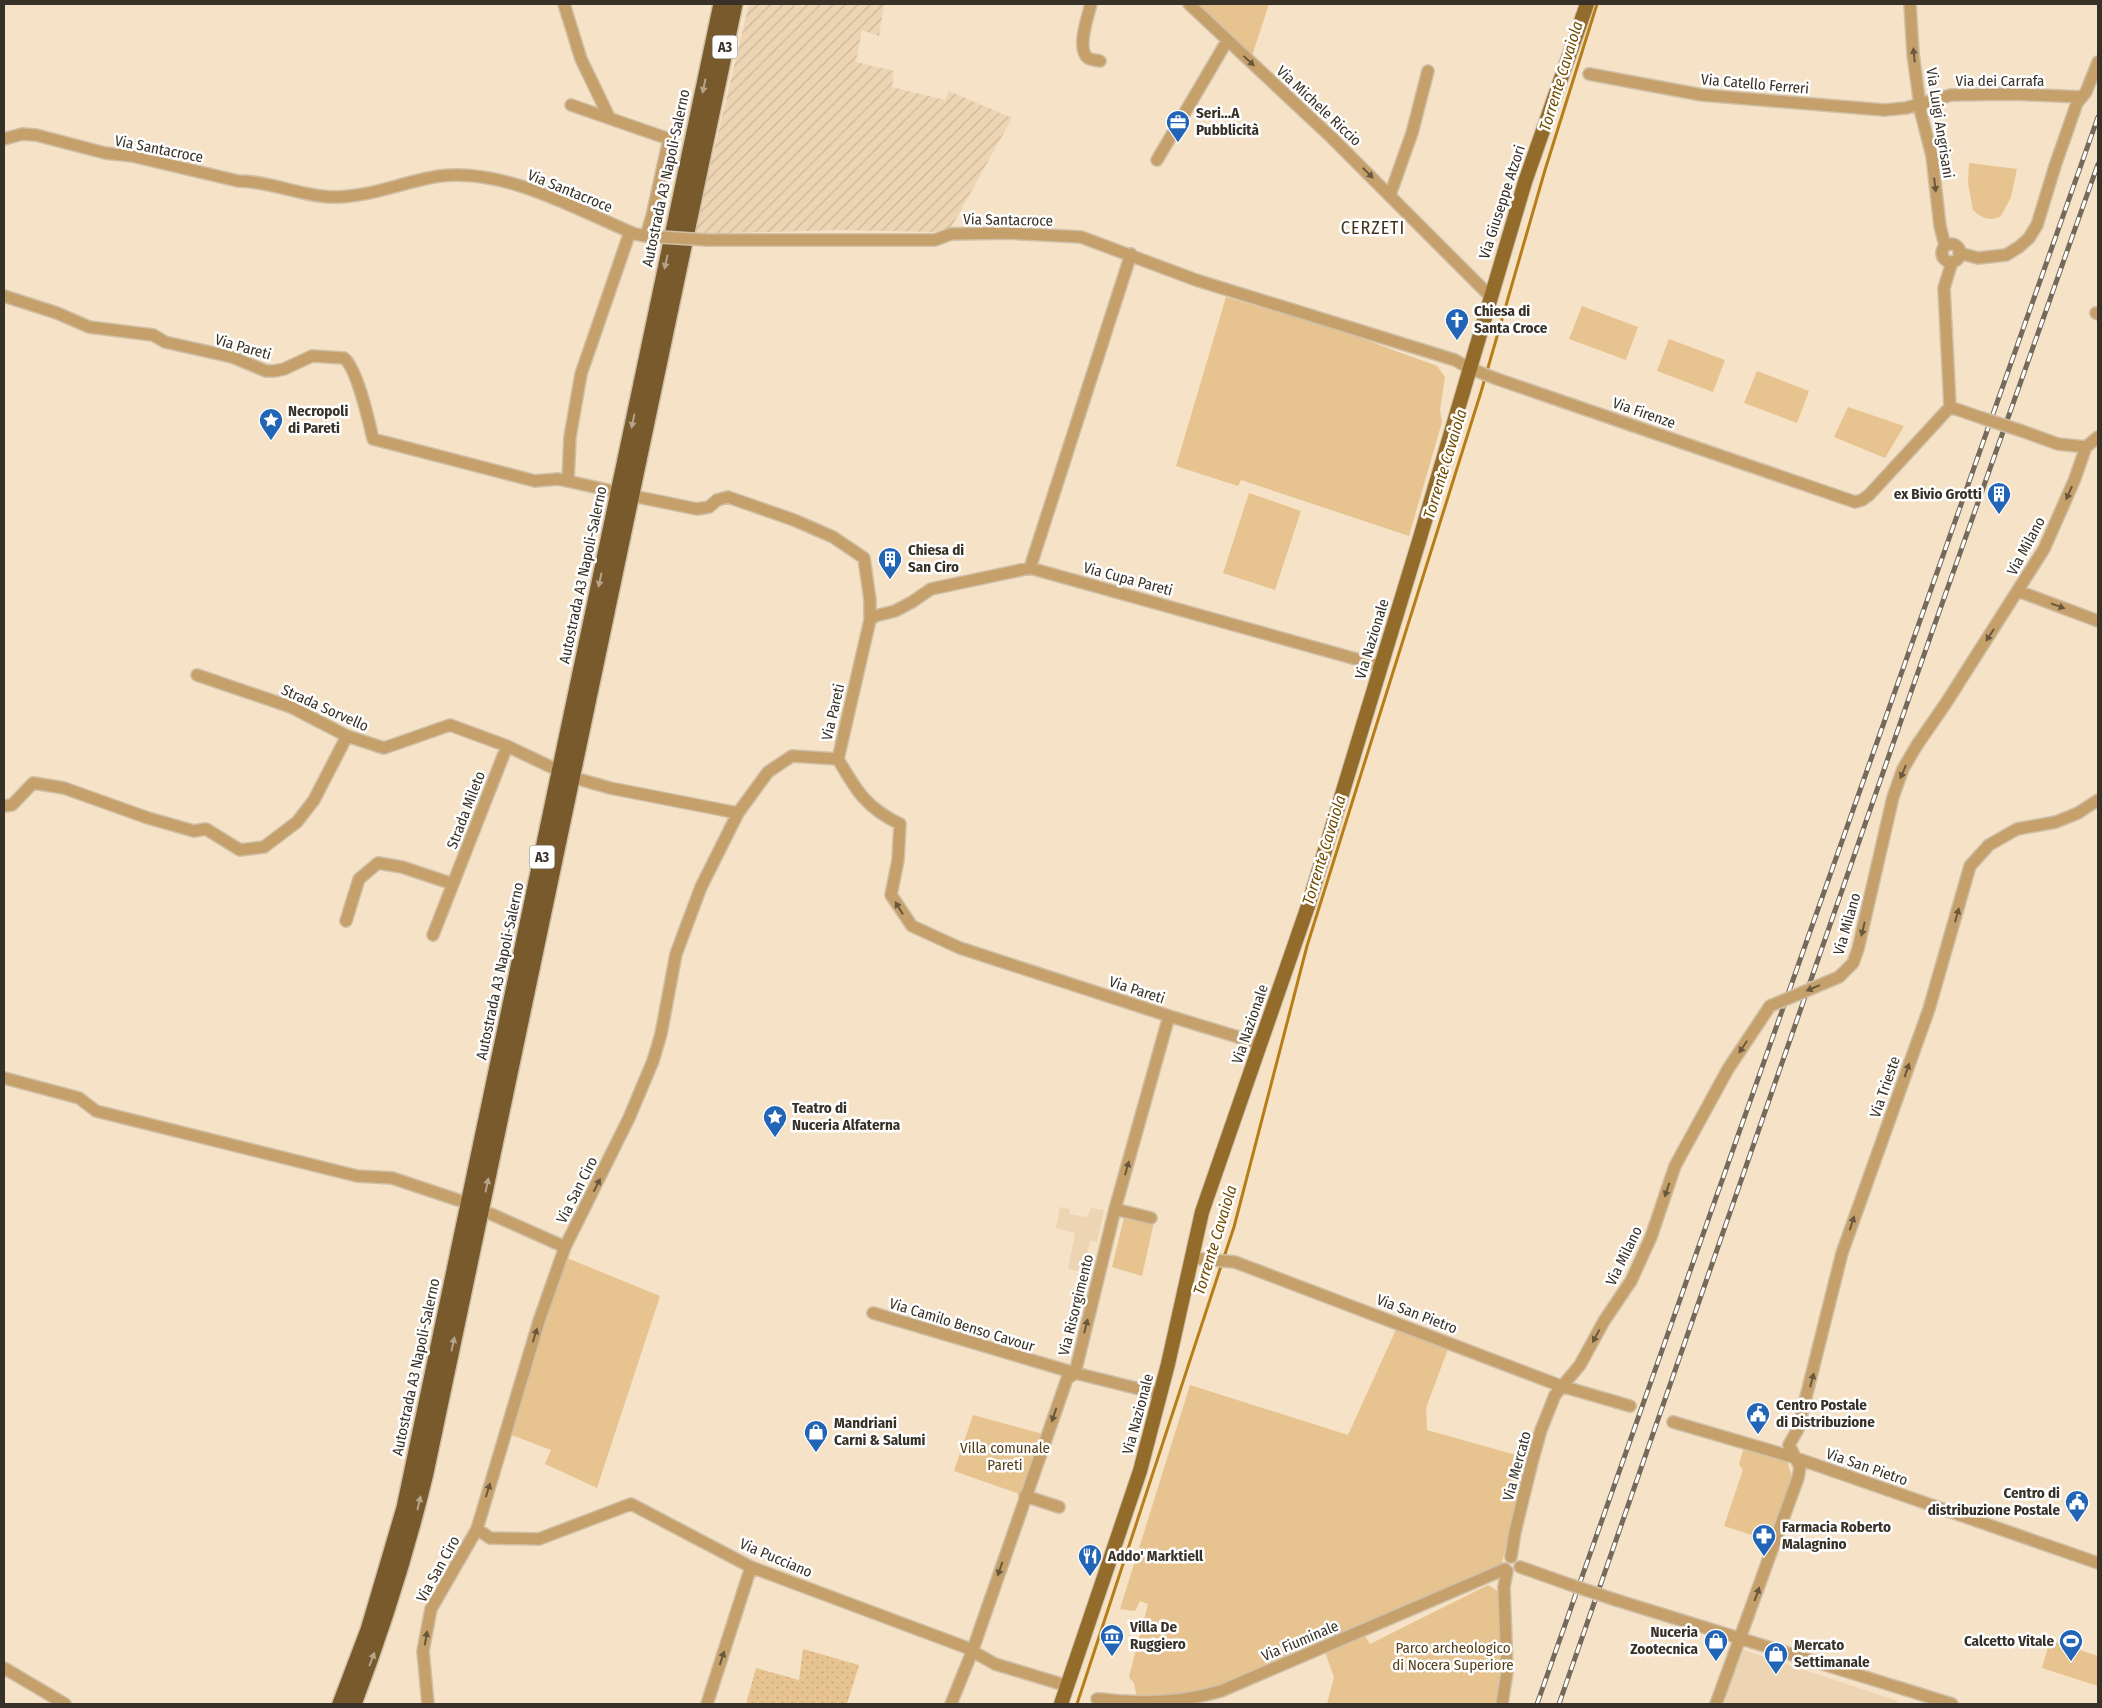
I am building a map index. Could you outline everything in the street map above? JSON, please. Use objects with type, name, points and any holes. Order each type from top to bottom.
[{"type":"highway","name":"Autostrada A3 Napoli-Salerno","points":[[340,1704],[368,1630],[404,1508],[721,4]]},
{"type":"highway","name":"Autostrada A3 Napoli-Salerno","points":[[354,1704],[395,1589],[412,1533],[426,1473],[734,4]]},
{"type":"main road","name":"Via Giuseppe Atzori","points":[[1473,365],[1490,296],[1525,182],[1587,4]]},
{"type":"main road","name":"Via Nazionale","points":[[1061,1704],[1140,1471],[1160,1394],[1202,1212],[1308,906],[1473,365]]},
{"type":"street","points":[[564,4],[581,59],[609,117]]},
{"type":"street","points":[[1091,4],[1082,40],[1083,51],[1089,59],[1100,61]]},
{"type":"street","name":"Via Michele Riccio","points":[[1188,4],[1331,137],[1490,296]]},
{"type":"street","name":"Via Luigi Angrisani","points":[[1910,4],[1913,54],[1924,134],[1932,156],[1940,226],[1950,254],[1944,288],[1950,406]]},
{"type":"street","points":[[1157,160],[1227,41]]},
{"type":"street","points":[[1950,254],[1978,258],[2006,255],[2029,238],[2036,225],[2077,103],[2092,80],[2098,62]]},
{"type":"street","points":[[1390,195],[1412,133],[1428,71]]},
{"type":"street","name":"Via Catello Ferreri","points":[[1589,74],[1702,95],[1884,110],[1906,108],[1920,103]]},
{"type":"street","name":"Via dei Carrafa","points":[[1920,103],[1951,95],[2014,94],[2082,97]]},
{"type":"street","points":[[571,105],[669,140],[646,236]]},
{"type":"street","name":"Via Santacroce","points":[[4,139],[22,134],[36,135],[105,153],[132,156],[238,181],[252,181],[313,196],[353,196],[438,176],[464,174],[493,178],[558,201],[630,232],[646,236],[707,240],[936,240],[950,234],[1009,233],[1081,237],[1131,254],[1196,280],[1473,365]]},
{"type":"street","points":[[568,481],[570,437],[581,374],[630,232]]},
{"type":"street","points":[[1030,568],[1131,254]]},
{"type":"street","name":"Via Pareti","points":[[4,296],[57,313],[89,327],[153,335],[165,342],[232,357],[266,371],[274,372],[284,369],[312,356],[344,358],[347,360],[354,376],[374,439],[535,481],[558,479],[608,490]]},
{"type":"street","name":"Via Firenze","points":[[1473,365],[1497,378],[1855,502],[1862,500],[1880,484],[1950,406]]},
{"type":"street","points":[[1950,406],[2058,444],[2086,448],[2098,437]]},
{"type":"street","name":"Via Milano","points":[[1561,1386],[1580,1365],[1604,1321],[1631,1281],[1651,1237],[1676,1166],[1728,1069],[1770,1006],[1839,977],[1853,963],[1858,949],[1893,797],[1904,769],[1917,745],[2018,591],[2047,542],[2074,481],[2086,448]]},
{"type":"street","name":"Via Pareti","points":[[638,497],[697,509],[709,507],[717,500],[728,497],[794,520],[833,537],[864,558],[870,600],[870,620],[838,759],[857,792],[882,815],[900,824],[898,860],[891,895],[912,926],[960,948],[1261,1044]]},
{"type":"street","name":"Via Cupa Pareti","points":[[870,620],[875,616],[895,611],[931,590],[1030,568],[1381,666]]},
{"type":"street","points":[[2018,591],[2098,621]]},
{"type":"street","name":"Strada Sorvello","points":[[197,675],[291,707],[347,736],[384,748],[450,724],[507,746],[551,766]]},
{"type":"street","points":[[4,806],[12,805],[33,783],[64,788],[148,818],[194,831],[206,829],[240,850],[264,847],[297,822],[314,800],[347,736]]},
{"type":"street","name":"Strada Mileto","points":[[432,936],[507,746]]},
{"type":"street","name":"Via San Ciro","points":[[428,1704],[423,1650],[431,1609],[477,1530],[539,1321],[565,1247],[629,1118],[653,1061],[661,1034],[676,954],[701,887],[738,813],[768,772],[792,756],[838,759]]},
{"type":"street","points":[[582,780],[610,788],[738,813]]},
{"type":"street","name":"Via Trieste","points":[[1716,1704],[1798,1478],[1800,1467],[1789,1445],[1798,1429],[1811,1382],[1842,1253],[1928,1009],[1970,866],[1989,845],[2017,828],[2056,822],[2078,813],[2098,800]]},
{"type":"street","points":[[346,921],[359,879],[378,862],[402,867],[453,884]]},
{"type":"street","name":"Via Risorgimento","points":[[951,1704],[972,1652],[1067,1379],[1075,1373],[1115,1209],[1169,1016]]},
{"type":"street","points":[[4,1078],[78,1098],[96,1111],[357,1176],[392,1178],[458,1200]]},
{"type":"street","points":[[1115,1209],[1151,1218]]},
{"type":"street","points":[[490,1214],[565,1247]]},
{"type":"street","name":"Via San Pietro","points":[[1191,1258],[1235,1262],[1561,1386],[1630,1406]]},
{"type":"street","name":"Via Camilo Benso Cavour","points":[[873,1313],[1075,1373],[1160,1394]]},
{"type":"street","name":"Via Mercato","points":[[1511,1557],[1514,1532],[1534,1454],[1555,1395],[1561,1386]]},
{"type":"street","name":"Via San Pietro","points":[[1673,1422],[1796,1458],[2098,1564]]},
{"type":"street","points":[[1025,1496],[1059,1507]]},
{"type":"street","name":"Via Pucciano","points":[[477,1530],[490,1538],[539,1539],[631,1504],[751,1566],[965,1647],[995,1664],[1068,1686]]},
{"type":"street","points":[[1502,1704],[1506,1672],[1505,1561],[1511,1557],[1518,1560],[1520,1567]]},
{"type":"street","points":[[707,1704],[751,1566]]},
{"type":"street","points":[[1520,1567],[1740,1640],[1952,1704]]},
{"type":"street","points":[[1506,1570],[1514,1572],[1520,1567]]},
{"type":"street","name":"Via Fiuminale","points":[[1097,1699],[1158,1701],[1200,1698],[1221,1691],[1506,1570]]},
{"type":"street","points":[[4,1668],[65,1704]]},
{"type":"shaded area","points":[[749,4],[884,4],[879,36],[862,30],[856,62],[894,71],[892,87],[945,100],[949,91],[1012,118],[951,228],[934,232],[840,230],[694,234]]},
{"type":"shaded area","points":[[1060,1207],[1070,1209],[1069,1214],[1087,1217],[1091,1208],[1104,1210],[1097,1242],[1090,1241],[1083,1272],[1068,1269],[1075,1233],[1056,1228]]},
{"type":"shaded area","name":"Mercato Settimanale","points":[[1741,1649],[1898,1701],[1896,1704],[1721,1704]]},
{"type":"green space","points":[[1196,4],[1269,4],[1252,56]]},
{"type":"green space","points":[[1969,163],[2017,169],[2011,197],[2001,216],[1993,219],[1986,218],[1973,210],[1968,183]]},
{"type":"green space","points":[[1226,297],[1336,329],[1437,366],[1445,377],[1440,410],[1442,422],[1409,536],[1241,480],[1238,486],[1176,466]]},
{"type":"green space","points":[[1582,306],[1638,327],[1626,360],[1569,339]]},
{"type":"green space","points":[[1669,339],[1725,360],[1713,392],[1657,371]]},
{"type":"green space","points":[[1757,371],[1809,391],[1797,423],[1744,403]]},
{"type":"green space","points":[[1848,407],[1904,426],[1885,458],[1834,437]]},
{"type":"green space","points":[[1249,493],[1301,511],[1275,590],[1223,573]]},
{"type":"green space","points":[[1125,1214],[1154,1222],[1142,1276],[1112,1267]]},
{"type":"green space","points":[[567,1258],[660,1296],[597,1488],[545,1464],[551,1450],[509,1434]]},
{"type":"green space","points":[[1399,1323],[1449,1346],[1426,1408],[1427,1430],[1527,1458],[1502,1563],[1214,1690],[1137,1698],[1134,1683],[1129,1677],[1148,1604],[1140,1601],[1135,1611],[1120,1609],[1190,1385],[1348,1435]]},
{"type":"green space","name":"Villa comunale Pareti","points":[[973,1415],[1043,1434],[1025,1496],[954,1471]]},
{"type":"green space","points":[[1744,1447],[1787,1461],[1793,1480],[1773,1542],[1724,1526],[1743,1470],[1739,1464]]},
{"type":"green space","name":"Parco archeologico di Nocera Superiore","points":[[1488,1585],[1499,1592],[1502,1652],[1496,1704],[1327,1704],[1334,1677],[1325,1652],[1364,1634],[1370,1644]]},
{"type":"green space","name":"Calcetto Vitale","points":[[2050,1640],[2098,1656],[2098,1686],[2042,1668]]},
{"type":"green space","points":[[803,1649],[859,1665],[847,1704],[746,1704],[756,1668],[799,1680]]},
{"type":"waterway","name":"Torrente Cavaiola","points":[[1224,1257],[1234,1227],[1307,946],[1481,392],[1545,170],[1597,4]]},
{"type":"waterway","name":"Torrente Cavaiola","points":[[1077,1704],[1222,1263]]},
{"type":"railway","points":[[1537,1704],[2098,117]]},
{"type":"railway","points":[[1559,1704],[1926,649],[2098,164]]},
{"type":"place","name":"Seri...A Pubblicità","points":[[1178,143]]},
{"type":"place","name":"Chiesa di Santa Croce","points":[[1457,341]]},
{"type":"place","name":"Necropoli di Pareti","points":[[271,441]]},
{"type":"place","name":"ex Bivio Grotti","points":[[1999,515]]},
{"type":"place","name":"Chiesa di San Ciro","points":[[890,580]]},
{"type":"place","name":"Teatro di Nuceria Alfaterna","points":[[775,1138]]},
{"type":"place","name":"Centro Postale di Distribuzione","points":[[1758,1435]]},
{"type":"place","name":"Mandriani Carni & Salumi","points":[[816,1453]]},
{"type":"place","name":"Centro di distribuzione Postale","points":[[2077,1523]]},
{"type":"place","name":"Farmacia Roberto Malagnino","points":[[1764,1557]]},
{"type":"place","name":"Addo' Marktiell","points":[[1090,1577]]},
{"type":"place","name":"Villa De Ruggiero","points":[[1112,1657]]},
{"type":"place","name":"Nuceria Zootecnica","points":[[1716,1662]]},
{"type":"place","name":"Calcetto Vitale","points":[[2071,1662]]},
{"type":"place","name":"Mercato Settimanale","points":[[1776,1675]]},
{"type":"district","name":"CERZETI","points":[[1373,228]]}]
